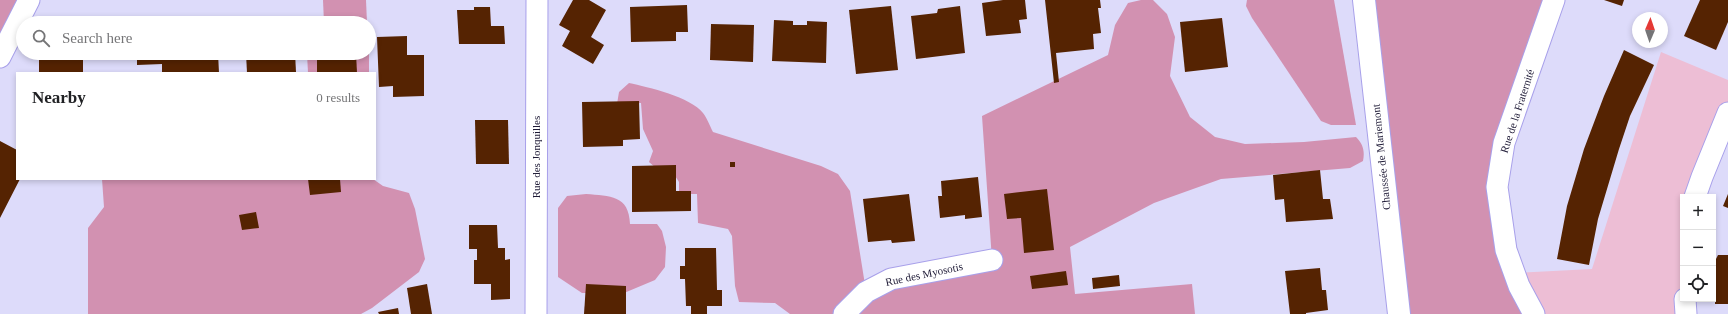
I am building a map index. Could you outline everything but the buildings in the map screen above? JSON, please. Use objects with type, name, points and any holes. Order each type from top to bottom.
[{"type":"street","points":[[21,16],[29,0]]},
{"type":"street","name":"Rue des Jonquilles","points":[[536,314],[537,0]]},
{"type":"street","name":"Chaussée de Mariemont","points":[[1364,0],[1399,314]]},
{"type":"street","name":"Rue de la Fraternité","points":[[1534,314],[1520,286],[1506,250],[1497,187],[1504,143],[1554,0]]},
{"type":"street","points":[[0,57],[16,26]]},
{"type":"street","points":[[1696,194],[1728,113]]},
{"type":"street","name":"Rue des Myosotis","points":[[844,314],[866,292],[891,279],[992,260]]},
{"type":"street","points":[[1685,302],[1686,314]]},
{"type":"shaded area","points":[[0,0],[29,0],[21,16],[16,16],[16,26],[0,57]]},
{"type":"shaded area","points":[[323,0],[366,0],[367,16],[324,16]]},
{"type":"shaded area","points":[[1141,0],[1153,0],[1167,14],[1175,37],[1170,76],[1190,117],[1215,137],[1245,144],[1304,142],[1356,137],[1362,145],[1364,151],[1363,161],[1350,168],[1221,179],[1154,203],[1070,247],[1075,294],[1192,284],[1195,314],[790,314],[775,303],[739,302],[735,286],[732,236],[728,229],[698,223],[697,194],[679,194],[679,182],[670,168],[656,168],[649,162],[653,151],[643,129],[641,103],[617,104],[619,92],[629,83],[647,87],[689,102],[697,107],[703,113],[713,132],[821,166],[838,174],[850,191],[866,291],[992,260],[982,116],[1108,55],[1115,25],[1128,3]]},
{"type":"shaded area","points":[[1247,0],[1334,0],[1356,125],[1331,125],[1321,121],[1252,18],[1246,6]]},
{"type":"shaded area","points":[[1364,0],[1554,0],[1497,187],[1534,314],[1399,314]]},
{"type":"shaded area","points":[[1661,52],[1728,80],[1728,113],[1696,194],[1680,194],[1680,302],[1684,302],[1686,314],[1534,314],[1515,273],[1592,269]]},
{"type":"shaded area","points":[[307,60],[369,60],[369,72],[308,72]]},
{"type":"shaded area","points":[[102,180],[374,180],[383,186],[409,193],[415,209],[425,259],[419,272],[372,308],[361,314],[88,314],[88,228],[104,207]]},
{"type":"shaded area","points":[[586,194],[603,195],[622,202],[629,214],[630,224],[657,224],[662,231],[666,247],[665,267],[655,280],[624,293],[582,293],[558,277],[558,208],[567,196]]}]
